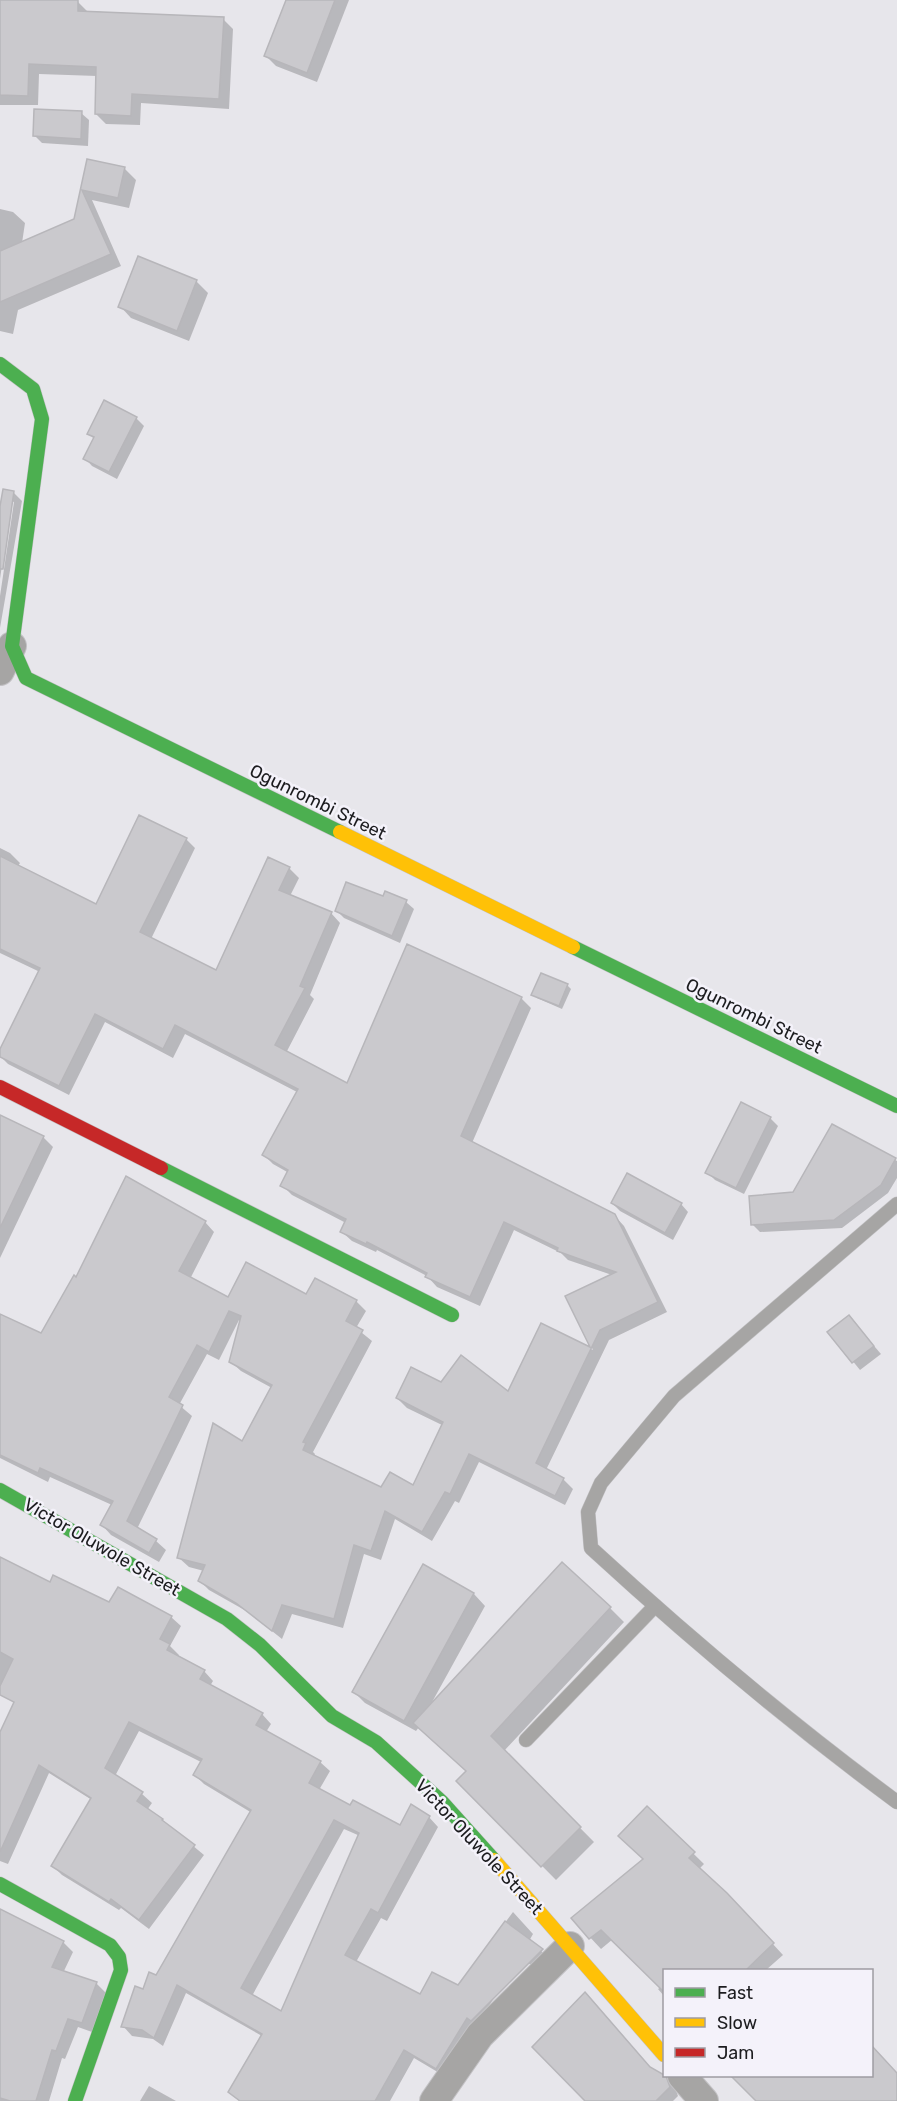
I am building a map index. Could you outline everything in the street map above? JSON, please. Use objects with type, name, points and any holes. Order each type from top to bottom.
[{"type":"street","name":"Ogunrombi Street","points":[[0,364],[33,389],[42,419],[6,659],[26,678],[897,1106]]},
{"type":"street","points":[[0,1087],[452,1315]]},
{"type":"street","name":"Victor Oluwole Street","points":[[0,1490],[227,1619],[260,1646],[332,1716],[376,1742],[442,1802],[663,2054]]},
{"type":"street","points":[[0,1884],[110,1945],[119,1957],[121,1970],[75,2101]]},
{"type":"street","points":[[434,2101],[480,2035],[570,1946]]},
{"type":"street","points":[[683,2077],[704,2101]]},
{"type":"lane","points":[[897,1204],[674,1396],[601,1483],[588,1512],[591,1548],[769,1703],[897,1802]]},
{"type":"lane","points":[[526,1740],[655,1606]]},
{"type":"building","points":[[0,0],[78,0],[78,11],[224,17],[219,99],[132,94],[131,116],[95,114],[96,67],[29,64],[28,96],[0,95]]},
{"type":"building","points":[[286,0],[335,0],[307,73],[264,56]]},
{"type":"building","points":[[34,109],[82,111],[81,139],[33,136]]},
{"type":"building","points":[[87,159],[125,167],[118,198],[82,190],[111,254],[0,302],[0,251],[74,219]]},
{"type":"building","points":[[138,256],[197,280],[177,331],[118,307]]},
{"type":"building","points":[[104,400],[137,417],[109,472],[83,459],[94,437],[87,434]]},
{"type":"building","points":[[3,489],[14,491],[3,569],[0,569],[0,506]]},
{"type":"building","points":[[139,815],[187,838],[140,932],[216,970],[268,857],[290,867],[279,890],[332,912],[300,986],[305,988],[275,1045],[347,1083],[407,944],[522,997],[461,1136],[615,1214],[658,1302],[600,1330],[536,1463],[564,1478],[555,1496],[469,1454],[450,1494],[445,1492],[422,1532],[385,1511],[371,1551],[354,1545],[334,1619],[282,1605],[272,1631],[236,1603],[198,1581],[205,1565],[177,1558],[213,1423],[242,1441],[272,1385],[229,1362],[241,1316],[229,1311],[209,1352],[197,1345],[169,1397],[183,1405],[127,1521],[157,1539],[149,1553],[100,1525],[113,1501],[40,1468],[38,1473],[0,1455],[0,1314],[41,1333],[74,1275],[76,1277],[126,1176],[206,1221],[179,1271],[228,1297],[246,1262],[306,1294],[315,1278],[357,1300],[346,1321],[363,1330],[303,1442],[306,1443],[303,1450],[381,1487],[390,1472],[413,1485],[443,1422],[396,1398],[411,1367],[441,1382],[461,1355],[508,1391],[541,1323],[590,1347],[565,1296],[616,1272],[557,1251],[558,1248],[504,1222],[470,1297],[425,1277],[427,1273],[367,1242],[366,1244],[340,1232],[346,1219],[280,1186],[288,1170],[262,1155],[298,1089],[175,1025],[163,1049],[95,1014],[59,1086],[0,1057],[0,1049],[40,968],[0,949],[0,856],[96,904]]},
{"type":"building","points":[[346,882],[383,896],[385,891],[407,900],[392,936],[335,911]]},
{"type":"building","points":[[541,973],[568,984],[559,1006],[531,995]]},
{"type":"building","points":[[741,1102],[771,1117],[736,1188],[705,1173]]},
{"type":"building","points":[[0,1115],[44,1136],[0,1228]]},
{"type":"building","points":[[832,1124],[896,1158],[881,1185],[834,1220],[751,1225],[749,1196],[793,1192]]},
{"type":"building","points":[[627,1173],[682,1203],[665,1233],[611,1203]]},
{"type":"building","points":[[849,1315],[874,1346],[852,1363],[827,1332]]},
{"type":"building","points":[[0,1557],[50,1582],[53,1575],[109,1602],[118,1587],[172,1616],[160,1639],[170,1644],[167,1650],[205,1670],[200,1679],[263,1713],[256,1725],[321,1761],[309,1783],[350,1805],[353,1800],[400,1825],[411,1804],[430,1816],[378,1913],[371,1909],[345,1955],[420,1994],[432,1972],[458,1985],[505,1921],[543,1949],[471,2021],[467,2018],[436,2069],[404,2050],[375,2101],[240,2101],[228,2092],[262,2034],[177,1985],[154,2038],[142,2030],[121,2027],[135,1986],[143,1989],[149,1972],[156,1975],[251,1810],[193,1775],[202,1759],[129,1722],[105,1768],[143,1792],[137,1801],[195,1845],[139,1920],[111,1899],[109,1902],[51,1866],[91,1798],[39,1765],[0,1852],[0,1732],[14,1702],[0,1695],[0,1686],[13,1659],[0,1652]],"holes":[[[334,1820],[359,1833],[281,2011],[241,1988]]]},
{"type":"building","points":[[562,1562],[611,1607],[491,1736],[581,1827],[541,1867],[456,1781],[466,1771],[413,1723]]},
{"type":"building","points":[[423,1564],[474,1593],[404,1721],[352,1692]]},
{"type":"building","points":[[647,1806],[695,1852],[689,1858],[727,1893],[774,1943],[747,1969],[663,1969],[663,1991],[601,1930],[589,1939],[571,1918],[643,1859],[618,1836]]},
{"type":"building","points":[[0,1909],[64,1941],[52,1967],[97,1982],[82,2023],[68,2019],[56,2051],[52,2050],[36,2101],[10,2101],[0,2098]]},
{"type":"building","points":[[585,1992],[650,2067],[666,2077],[670,2087],[656,2101],[585,2101],[532,2047]]},
{"type":"building","points":[[873,2047],[897,2073],[897,2101],[756,2101],[732,2077],[873,2077]]},
{"type":"traffic: fast","points":[[0,364],[33,389],[42,419],[12,646],[26,678],[340,832]]},
{"type":"traffic: fast","points":[[573,947],[897,1106]]},
{"type":"traffic: fast","points":[[161,1168],[452,1315]]},
{"type":"traffic: fast","points":[[0,1490],[227,1619],[260,1645],[332,1716],[376,1742],[442,1802],[494,1860]]},
{"type":"traffic: fast","points":[[0,1884],[110,1945],[119,1957],[121,1970],[75,2101]]},
{"type":"traffic: slow","points":[[340,832],[573,947]]},
{"type":"traffic: slow","points":[[494,1860],[663,2054]]},
{"type":"traffic: jam","points":[[0,1087],[161,1168]]}]
